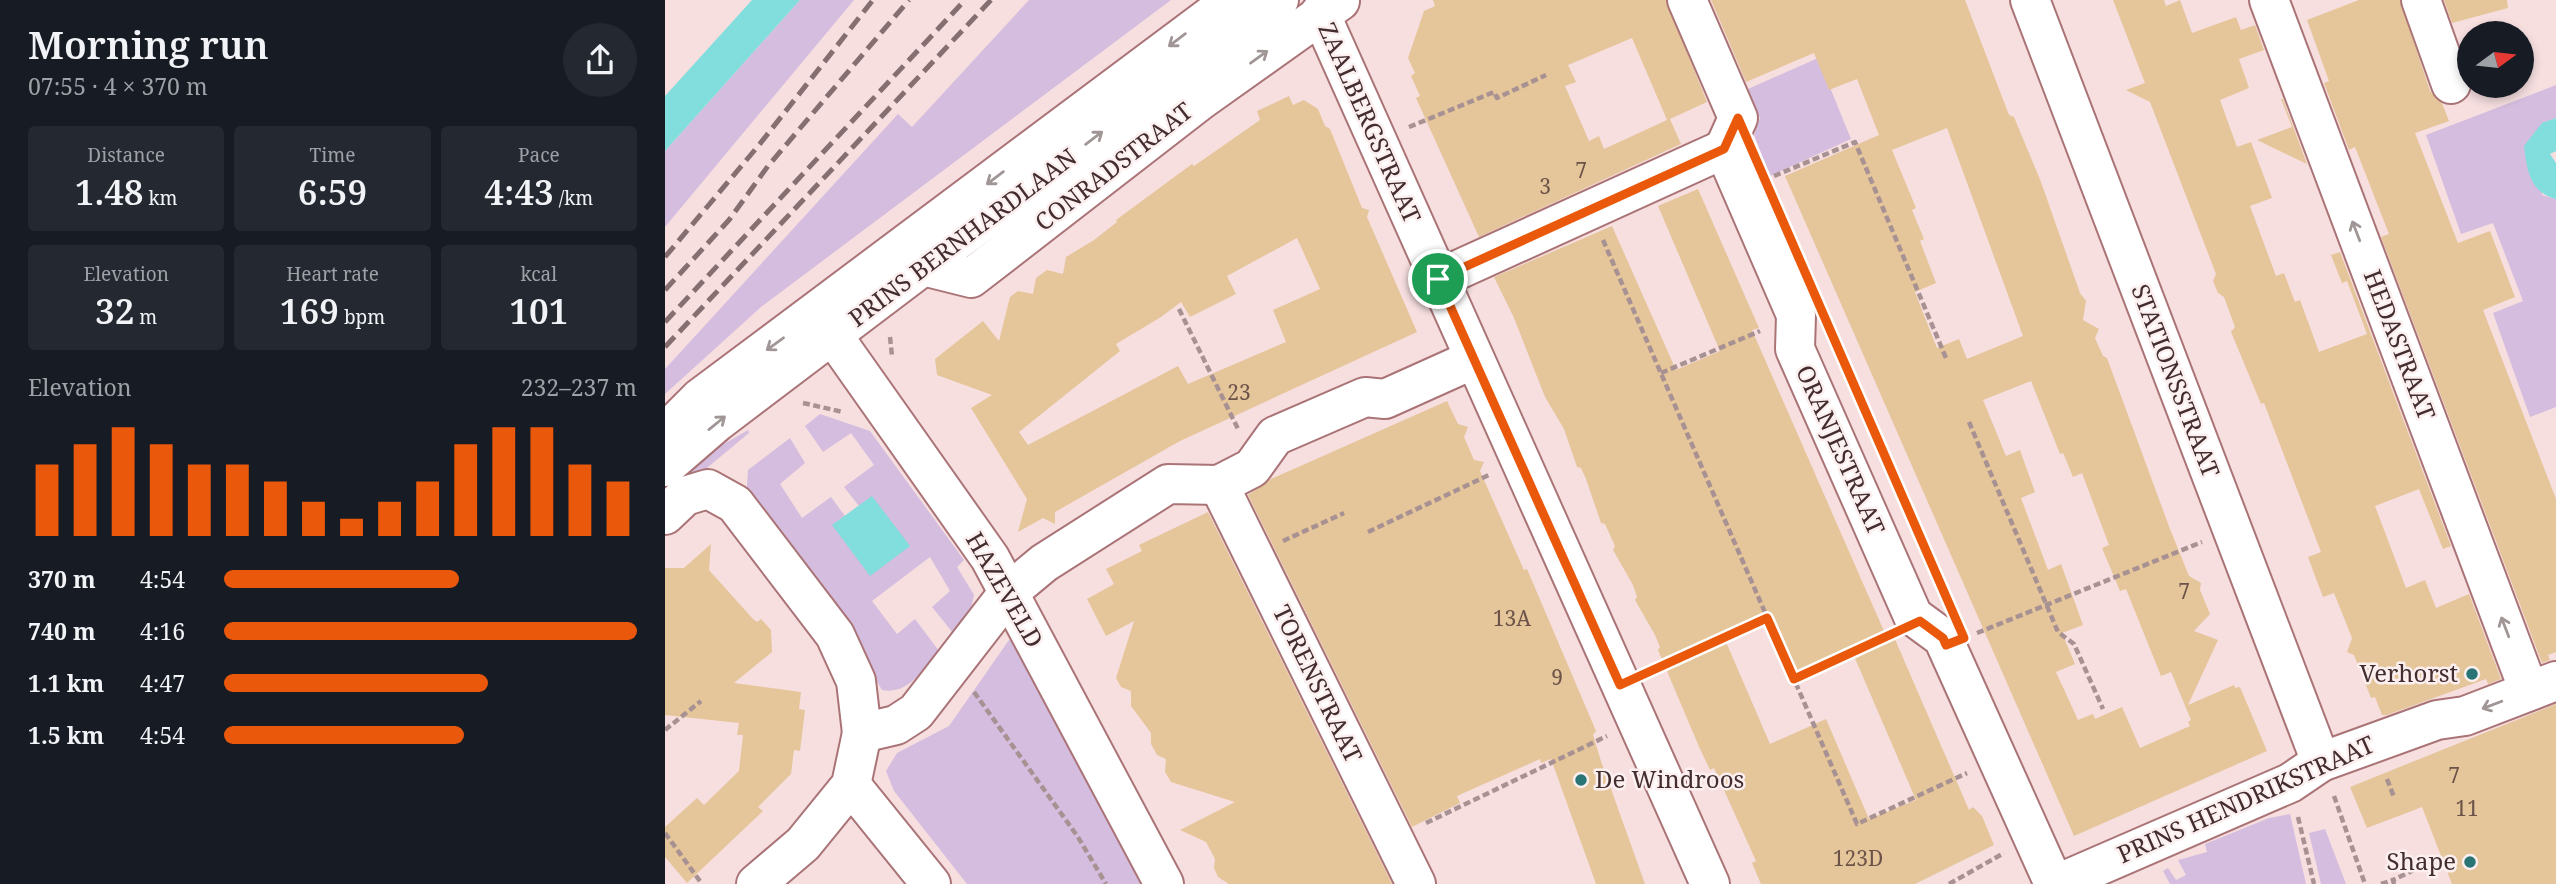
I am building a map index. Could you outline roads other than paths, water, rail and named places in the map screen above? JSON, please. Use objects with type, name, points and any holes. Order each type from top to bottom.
[{"type":"street","points":[[1438,279],[1724,149],[1738,118],[1687,0]]},
{"type":"street","name":"STATIONSSTRAAT","points":[[2030,0],[2321,762]]},
{"type":"street","name":"HEDASTRAAT","points":[[2269,0],[2542,686]]},
{"type":"street","points":[[2421,0],[2451,84]]},
{"type":"street","name":"PRINS BERNHARDLAAN","points":[[665,467],[825,325],[915,255],[1257,3]]},
{"type":"street","name":"CONRADSTRAAT","points":[[915,255],[971,278],[1331,6]]},
{"type":"street","name":"ZAALBERGSTRAAT","points":[[1331,6],[1377,140],[1710,884]]},
{"type":"street","name":"ORANJESTRAAT","points":[[1724,149],[1796,316],[1795,349],[1913,616],[1933,633],[1997,759],[2055,884]]},
{"type":"street","name":"PRINS BERNHARDLAAN","points":[[665,433],[700,398],[825,325]]},
{"type":"street","name":"HAZEVELD","points":[[825,325],[990,558],[1164,884]]},
{"type":"street","points":[[862,733],[896,725],[916,712],[1008,593],[1044,563],[1168,484],[1219,485],[1252,468],[1275,436],[1365,397],[1385,399],[1474,359]]},
{"type":"street","name":"TORENSTRAAT","points":[[1219,485],[1416,884]]},
{"type":"street","points":[[665,515],[685,496],[708,489],[735,504],[835,635],[856,681],[862,733],[851,785],[803,844],[756,884]]},
{"type":"street","name":"PRINS HENDRIKSTRAAT","points":[[2055,884],[2290,783],[2321,762],[2437,720],[2465,716],[2542,686]]},
{"type":"street","points":[[851,785],[931,884]]},
{"type":"water","points":[[752,0],[800,0],[665,151],[665,96]]},
{"type":"water","points":[[2556,118],[2556,151],[2550,154],[2556,163],[2556,199],[2547,196],[2535,186],[2524,146],[2542,123]]},
{"type":"water","points":[[872,496],[910,546],[870,576],[832,525]]},
{"type":"railway","points":[[665,257],[759,145],[873,0]]},
{"type":"railway","points":[[665,290],[729,220],[768,166],[909,0]]},
{"type":"railway","points":[[665,322],[965,0]]},
{"type":"railway","points":[[665,347],[991,0]]},
{"type":"place","name":"Verhorst","points":[[2472,674]]},
{"type":"place","name":"De Windroos","points":[[1581,780]]},
{"type":"place","name":"Shape","points":[[2470,862]]}]
